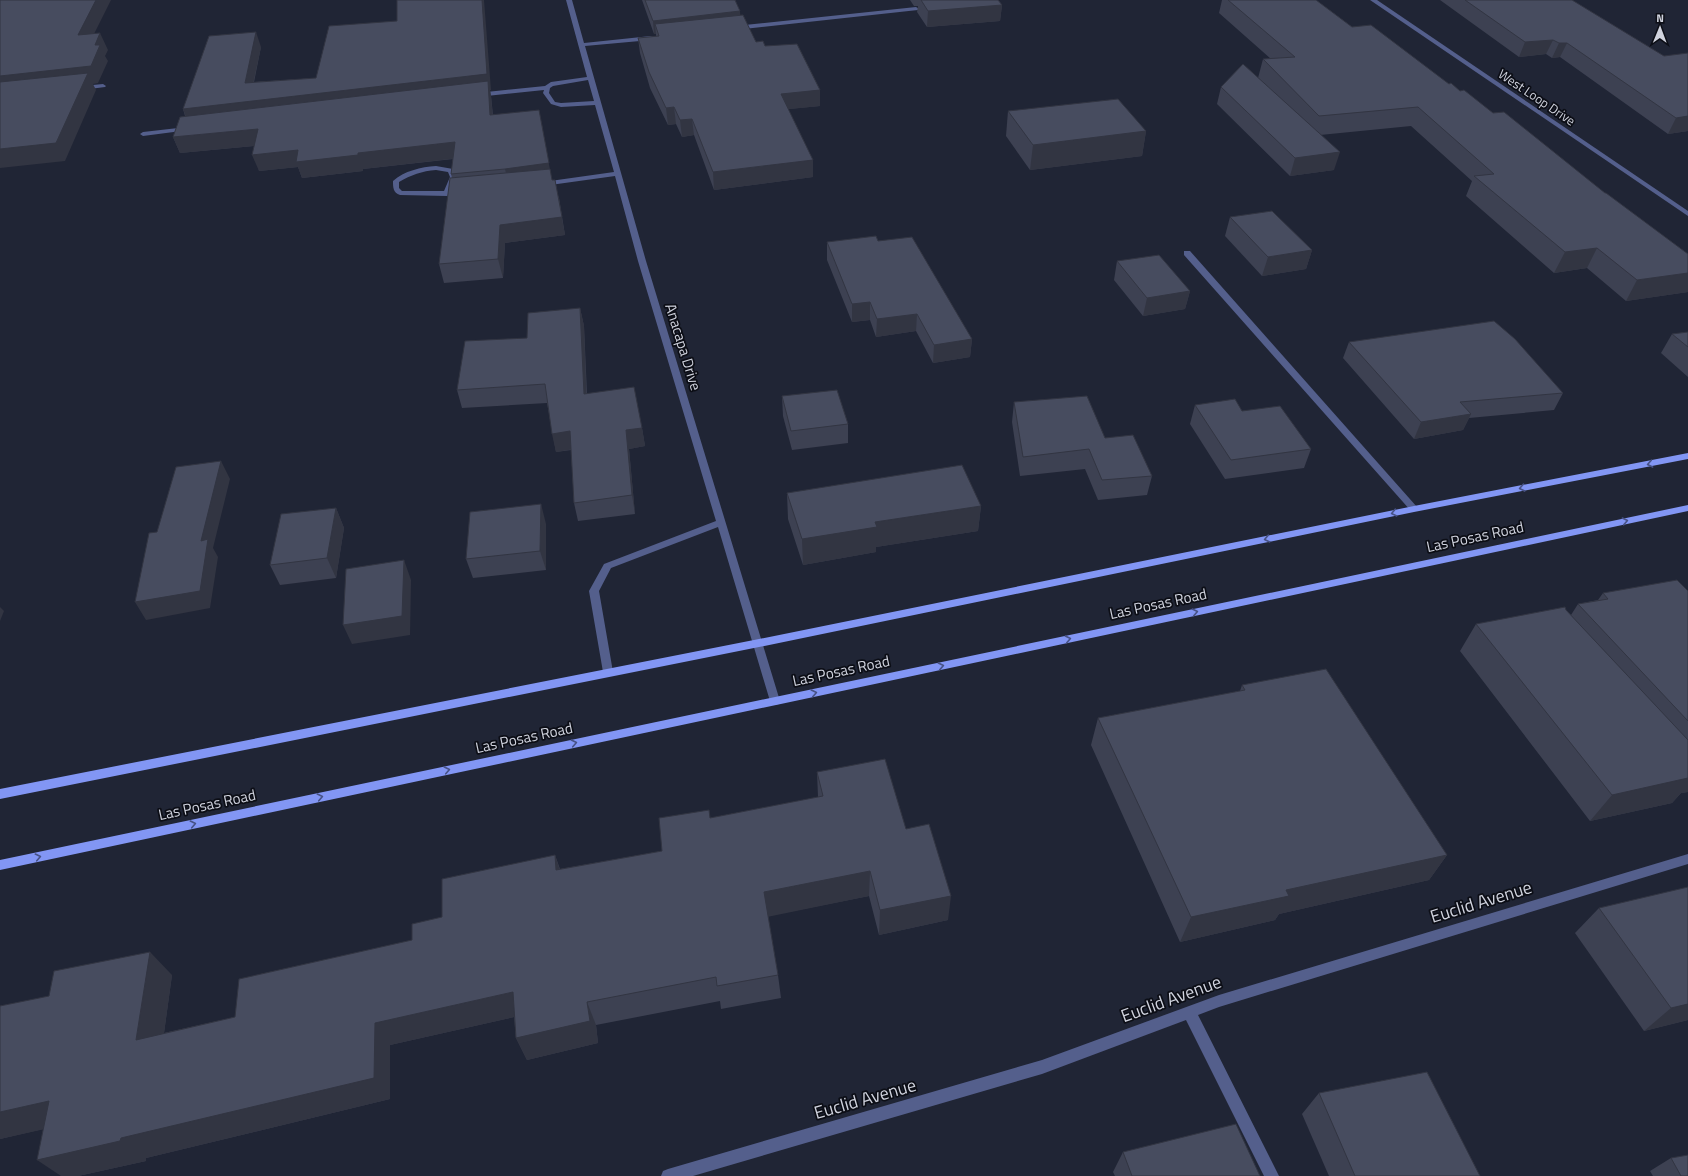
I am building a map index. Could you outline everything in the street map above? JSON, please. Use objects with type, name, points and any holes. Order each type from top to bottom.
[{"type":"main road","points":[[0,794],[759,643],[1414,509],[1688,456]]},
{"type":"main road","name":"Las Posas Road","points":[[0,865],[1688,508]]},
{"type":"street","name":"Anacapa Drive","points":[[569,0],[642,261],[759,643],[775,701]]},
{"type":"street","name":"West Loop Drive","points":[[1373,0],[1688,214]]},
{"type":"street","points":[[728,29],[916,9]]},
{"type":"street","points":[[582,45],[658,37]]},
{"type":"street","points":[[468,96],[547,88],[556,83],[590,78]]},
{"type":"street","points":[[71,89],[103,86]]},
{"type":"street","points":[[547,88],[546,93],[553,103],[561,105],[597,103]]},
{"type":"street","points":[[143,134],[196,128]]},
{"type":"street","points":[[447,194],[453,177],[450,170],[439,168],[420,170],[408,173],[396,181],[396,188],[400,193],[447,194],[468,193]]},
{"type":"street","points":[[539,185],[617,174]]},
{"type":"street","points":[[1187,253],[1414,509]]},
{"type":"street","points":[[608,672],[594,592],[607,566],[722,522]]},
{"type":"street","name":"Euclid Avenue","points":[[668,1176],[1042,1067],[1219,1001],[1688,859]]},
{"type":"street","points":[[1189,1012],[1272,1176]]},
{"type":"building","points":[[0,0],[96,0],[78,35],[100,33],[95,45],[100,45],[91,66],[0,76]]},
{"type":"building","points":[[397,0],[482,0],[487,74],[183,109],[209,36],[256,32],[245,83],[316,78],[329,26],[397,21]]},
{"type":"building","points":[[645,0],[735,0],[740,11],[653,21]]},
{"type":"building","points":[[921,0],[998,0],[1002,5],[928,11]]},
{"type":"building","points":[[1228,0],[1316,0],[1352,27],[1371,25],[1449,84],[1451,83],[1460,91],[1464,90],[1493,113],[1504,112],[1605,193],[1688,254],[1688,273],[1637,280],[1597,248],[1565,252],[1474,176],[1494,174],[1418,107],[1319,116],[1263,59],[1295,57]]},
{"type":"building","points":[[1465,0],[1572,0],[1664,56],[1688,53],[1688,116],[1676,118],[1567,43],[1559,43],[1553,40],[1525,42]]},
{"type":"building","points":[[743,15],[756,42],[763,41],[765,46],[797,44],[820,90],[781,94],[813,160],[713,172],[692,119],[680,120],[674,107],[666,108],[649,72],[638,38],[659,36],[655,24]]},
{"type":"building","points":[[1243,64],[1340,152],[1295,158],[1221,87]]},
{"type":"building","points":[[88,73],[56,143],[0,149],[0,82]]},
{"type":"building","points":[[488,81],[490,115],[539,110],[549,163],[451,174],[455,142],[296,162],[298,150],[252,155],[258,129],[173,137],[180,117]]},
{"type":"building","points":[[1118,99],[1146,131],[1033,145],[1008,111]]},
{"type":"building","points":[[550,169],[552,180],[555,180],[562,217],[500,225],[498,259],[439,264],[450,178]]},
{"type":"building","points":[[1272,211],[1312,250],[1268,257],[1230,217]]},
{"type":"building","points":[[876,236],[878,241],[912,237],[972,339],[934,345],[917,314],[877,319],[870,302],[852,304],[827,242]]},
{"type":"building","points":[[1159,255],[1190,291],[1147,298],[1117,261]]},
{"type":"building","points":[[580,308],[584,394],[634,387],[642,428],[626,430],[632,495],[574,503],[570,431],[552,434],[545,384],[457,390],[465,341],[527,338],[528,313]]},
{"type":"building","points":[[1494,321],[1515,339],[1563,393],[1460,402],[1471,414],[1421,422],[1349,342]]},
{"type":"building","points":[[1688,332],[1688,347],[1672,334]]},
{"type":"building","points":[[837,390],[848,424],[791,431],[782,396]]},
{"type":"building","points":[[1087,396],[1105,438],[1133,435],[1152,476],[1102,480],[1089,449],[1023,457],[1014,402]]},
{"type":"building","points":[[1235,399],[1242,411],[1280,406],[1311,449],[1231,460],[1195,405]]},
{"type":"building","points":[[221,461],[201,541],[208,539],[200,591],[135,602],[149,533],[157,532],[176,467]]},
{"type":"building","points":[[962,465],[981,506],[875,522],[877,527],[802,539],[787,493]]},
{"type":"building","points":[[541,504],[540,551],[466,559],[470,512]]},
{"type":"building","points":[[336,508],[327,558],[270,565],[281,514]]},
{"type":"building","points":[[404,560],[402,616],[343,625],[346,569]]},
{"type":"building","points":[[1677,580],[1688,591],[1688,721],[1578,604],[1608,599],[1603,593]]},
{"type":"building","points":[[1565,607],[1566,610],[1688,740],[1688,778],[1612,795],[1476,624]]},
{"type":"building","points":[[1326,669],[1447,855],[1286,890],[1289,896],[1191,917],[1098,718],[1245,690],[1242,685]]},
{"type":"building","points":[[885,759],[906,829],[929,824],[951,896],[880,910],[870,871],[764,892],[778,975],[717,986],[716,977],[587,1002],[590,1021],[516,1038],[513,992],[375,1023],[374,1078],[121,1138],[120,1141],[37,1160],[49,1101],[0,1112],[0,1006],[49,996],[54,971],[150,952],[136,1040],[235,1017],[239,979],[412,940],[412,924],[442,917],[442,879],[555,855],[556,870],[662,851],[659,818],[709,810],[710,818],[823,796],[817,772]]},
{"type":"building","points":[[1688,887],[1688,1004],[1671,1008],[1599,908]]},
{"type":"building","points":[[1427,1072],[1480,1176],[1355,1176],[1319,1093]]},
{"type":"building","points":[[1236,1124],[1260,1176],[1132,1176],[1123,1152]]},
{"type":"building","points":[[1688,1155],[1688,1176],[1681,1176],[1671,1158]]}]
